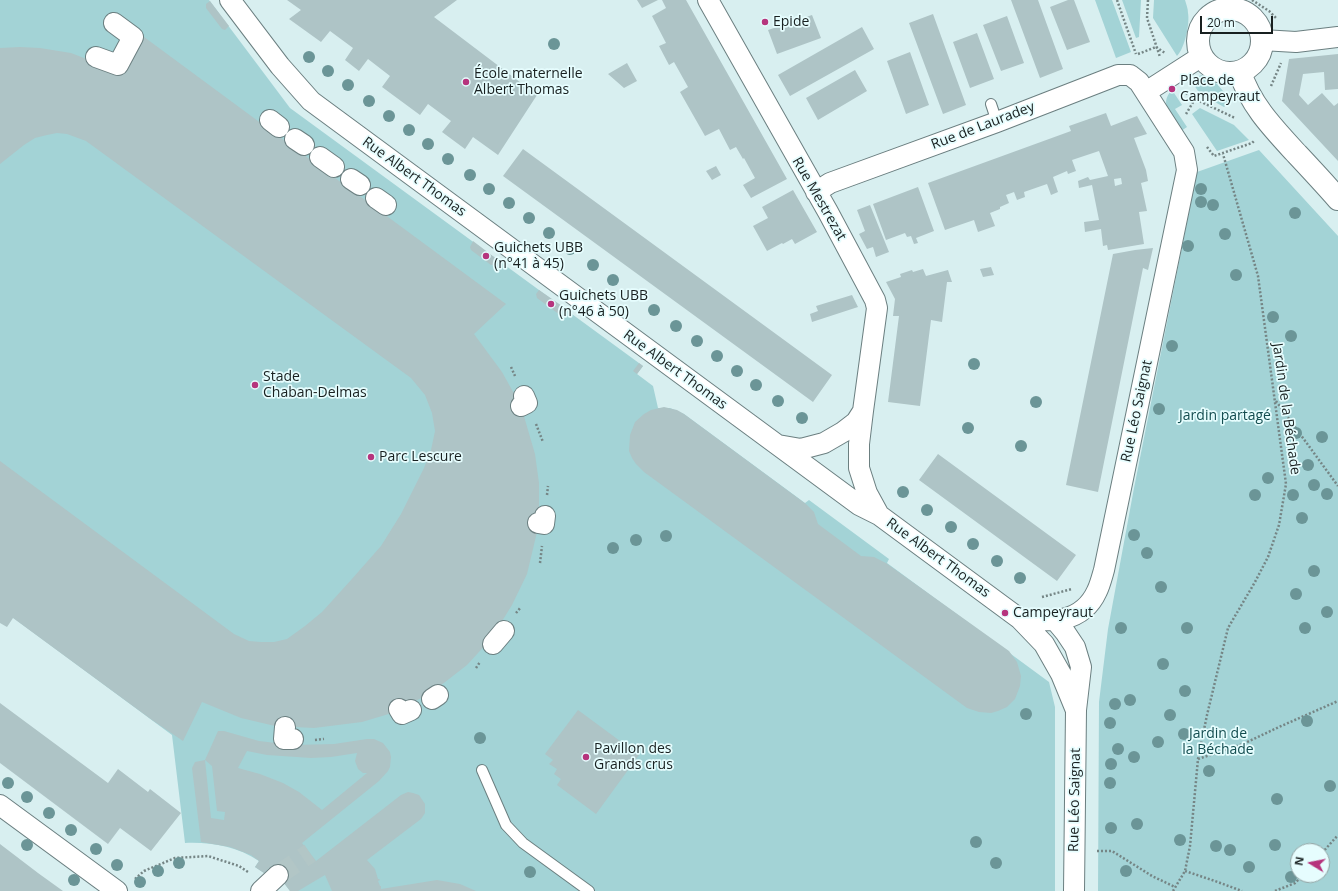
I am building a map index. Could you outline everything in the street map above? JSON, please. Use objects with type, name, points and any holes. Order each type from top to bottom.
[{"type":"street","name":"Rue Albert Thomas","points":[[230,0],[280,66],[311,102],[776,444],[859,504],[879,514],[1020,619]]},
{"type":"street","name":"Rue Mestrezat","points":[[708,0],[872,294],[877,308],[859,444],[859,468],[867,493],[879,514]]},
{"type":"street","points":[[1209,7],[1237,10],[1245,13],[1257,24],[1261,32],[1262,40],[1261,49],[1254,63],[1240,72],[1231,73],[1218,71],[1207,64],[1198,45],[1199,33],[1209,7]]},
{"type":"street","points":[[96,57],[116,68],[133,37],[114,22]]},
{"type":"street","points":[[1262,40],[1296,42],[1338,36]]},
{"type":"street","points":[[1146,92],[1202,56]]},
{"type":"street","points":[[1240,72],[1259,110],[1272,127],[1338,199]]},
{"type":"street","name":"Rue de Lauradey","points":[[816,192],[830,183],[994,113],[1118,75],[1125,74],[1135,78],[1146,92]]},
{"type":"street","name":"Rue Léo Saignat","points":[[1074,891],[1076,710],[1080,666],[1075,647],[1056,620],[1070,617],[1082,611],[1092,601],[1098,590],[1104,570],[1187,170],[1184,152],[1146,92]]},
{"type":"street","points":[[776,444],[801,449],[824,443],[843,432],[856,422],[863,412]]},
{"type":"street","points":[[1020,619],[1039,621],[1056,620]]},
{"type":"street","name":"Rue Léo Saignat","points":[[1020,619],[1044,644],[1061,674],[1076,710]]},
{"type":"street","points":[[0,805],[125,886]]},
{"type":"lane","points":[[482,770],[506,825],[523,843],[589,891]]},
{"type":"path","points":[[1117,0],[1136,55]]},
{"type":"path","points":[[1148,0],[1147,18],[1156,47]]},
{"type":"path","points":[[1189,119],[1186,114],[1194,99],[1238,119]]},
{"type":"path","points":[[1206,145],[1214,156],[1252,143],[1256,138]]},
{"type":"path","name":"Jardin de la Béchade","points":[[1173,891],[1185,871],[1190,846],[1198,759],[1206,715],[1228,628],[1268,558],[1279,525],[1286,484],[1258,276],[1223,154]]},
{"type":"path","points":[[1275,400],[1338,486]]},
{"type":"path","points":[[526,404],[543,442]]},
{"type":"path","points":[[1198,759],[1243,744],[1338,701]]},
{"type":"path","points":[[1330,844],[1338,835]]},
{"type":"path","points":[[1074,851],[1112,851],[1152,876],[1175,887]]},
{"type":"path","points":[[125,886],[144,871],[175,858],[208,856],[239,866],[268,884]]},
{"type":"path","points":[[1185,871],[1242,891]]},
{"type":"path","points":[[1276,891],[1296,883]]},
{"type":"green space","name":"Parc Lescure","points":[[0,0],[209,0],[290,108],[643,366],[637,374],[653,386],[658,408],[670,408],[684,414],[805,503],[809,500],[889,559],[887,563],[1049,682],[1055,707],[1055,891],[290,891],[278,875],[269,868],[264,873],[255,867],[259,861],[250,856],[232,848],[214,844],[185,843],[172,735],[0,608]]},
{"type":"green space","points":[[1095,0],[1112,0],[1131,52],[1116,58]]},
{"type":"green space","points":[[1122,0],[1141,0],[1139,37],[1136,38]]},
{"type":"green space","points":[[1154,0],[1185,0],[1188,11],[1188,29],[1185,42],[1177,56],[1153,18]]},
{"type":"green space","points":[[1202,75],[1217,84],[1230,99],[1229,103],[1224,107],[1200,94],[1190,79]]},
{"type":"green space","points":[[1172,90],[1182,105],[1175,109],[1187,127],[1181,131],[1166,105],[1168,95]]},
{"type":"green space","points":[[1200,108],[1234,125],[1249,140],[1217,151],[1192,114]]},
{"type":"green space","name":"Jardin de la Béchade","points":[[1259,150],[1338,236],[1338,891],[1098,891],[1099,702],[1108,629],[1134,488],[1197,172]]},
{"type":"building","points":[[287,0],[457,0],[434,17],[537,95],[498,155],[473,137],[465,149],[442,132],[451,121],[428,104],[420,115],[382,87],[390,76],[368,59],[359,71],[345,60],[353,48],[330,31],[321,42],[289,19],[301,10]]},
{"type":"building","points":[[637,0],[658,0],[642,8]]},
{"type":"building","points":[[662,0],[686,0],[787,179],[751,198],[743,185],[755,178],[736,147],[730,150],[719,129],[705,136],[680,92],[688,87],[674,62],[669,65],[659,46],[666,43],[652,16],[666,8]]},
{"type":"building","points":[[1011,0],[1038,0],[1063,69],[1040,78]]},
{"type":"building","points":[[1068,0],[1074,0],[1090,42],[1067,50],[1050,7]]},
{"type":"building","points":[[210,1],[229,26],[225,30],[222,29],[206,8],[206,4]]},
{"type":"building","points":[[933,14],[966,105],[943,114],[909,23]]},
{"type":"building","points":[[812,15],[821,38],[777,54],[768,30]]},
{"type":"building","points":[[1007,16],[1024,63],[1001,71],[983,25]]},
{"type":"building","points":[[862,27],[874,49],[790,96],[778,75]]},
{"type":"building","points":[[977,33],[994,79],[970,88],[953,42]]},
{"type":"building","points":[[140,34],[506,304],[474,334],[502,372],[521,406],[535,454],[539,483],[539,515],[537,532],[527,574],[512,605],[499,626],[489,641],[467,665],[431,693],[392,713],[362,722],[314,728],[275,726],[241,718],[202,702],[183,741],[13,618],[7,627],[0,623],[0,461],[234,634],[249,641],[274,642],[287,639],[322,612],[381,546],[401,514],[424,468],[431,450],[435,431],[432,413],[425,395],[411,378],[86,141],[67,134],[57,133],[35,138],[0,164],[0,48],[40,48],[71,53],[105,66]]},
{"type":"building","points":[[910,52],[929,105],[906,114],[887,61]]},
{"type":"building","points":[[1338,54],[1338,89],[1325,90],[1324,72],[1303,74],[1299,95],[1308,105],[1322,93],[1334,106],[1338,103],[1338,161],[1282,101],[1289,59]]},
{"type":"building","points":[[627,63],[637,81],[624,88],[608,74]]},
{"type":"building","points":[[855,70],[867,91],[818,120],[806,98]]},
{"type":"building","points":[[1106,113],[1111,126],[1137,116],[1147,134],[1134,138],[1146,170],[1148,181],[1141,183],[1147,211],[1139,212],[1144,244],[1108,250],[1107,245],[1103,246],[1101,229],[1085,232],[1084,222],[1099,220],[1092,185],[1079,188],[1078,181],[1088,177],[1090,180],[1108,176],[1099,151],[1072,160],[1076,171],[1068,174],[1067,171],[1053,177],[1058,192],[1051,195],[1047,184],[1024,192],[1025,197],[1017,200],[1014,192],[1006,195],[1009,203],[990,213],[995,226],[978,232],[974,220],[945,230],[928,183],[1071,131],[1069,126]],"holes":[[[1121,178],[1122,184],[1115,186],[1114,179]]]},
{"type":"building","points":[[523,149],[832,375],[813,402],[503,176]]},
{"type":"building","points":[[716,166],[721,175],[712,180],[706,171]]},
{"type":"building","points":[[918,187],[934,231],[916,238],[918,243],[914,244],[911,236],[907,237],[905,233],[886,240],[873,204]]},
{"type":"building","points":[[793,190],[817,232],[795,244],[792,239],[767,251],[753,226],[768,218],[762,207]]},
{"type":"building","points":[[870,205],[889,252],[876,257],[873,247],[867,249],[859,234],[865,231],[857,210]]},
{"type":"building","name":"Guichets UBB (n°41 à 45)","points":[[473,241],[498,260],[495,265],[491,265],[471,250],[470,247]]},
{"type":"building","points":[[1153,248],[1148,270],[1143,268],[1098,492],[1066,485],[1113,254]]},
{"type":"building","points":[[991,267],[994,275],[983,277],[980,269]]},
{"type":"building","points":[[923,269],[926,276],[948,270],[952,282],[947,282],[942,322],[931,320],[920,406],[888,402],[899,316],[893,316],[895,299],[886,282],[901,277],[900,274],[912,270],[913,272]]},
{"type":"building","name":"Guichets UBB (n°46 à 50)","points":[[539,290],[565,308],[560,315],[537,298],[536,294]]},
{"type":"building","points":[[852,295],[858,307],[812,322],[810,314],[818,311],[816,306]]},
{"type":"building","points":[[639,363],[643,366],[637,374],[633,371]]},
{"type":"building","points":[[664,407],[677,410],[684,414],[806,504],[814,512],[818,524],[861,556],[874,557],[886,563],[1009,651],[1017,662],[1021,676],[1020,686],[1015,699],[1007,707],[991,713],[979,712],[967,708],[644,472],[636,464],[629,451],[630,435],[635,422],[644,414],[651,410]]},
{"type":"building","points":[[938,454],[1076,555],[1057,581],[919,480]]},
{"type":"building","points":[[0,703],[108,783],[118,769],[148,792],[150,789],[181,813],[151,851],[120,828],[108,844],[0,763]]},
{"type":"building","name":"Pavillon des Grands crus","points":[[578,710],[639,755],[596,814],[557,785],[561,779],[554,774],[557,769],[549,764],[553,760],[545,754]]},
{"type":"building","points":[[218,731],[224,731],[259,741],[293,745],[334,744],[367,739],[374,739],[383,743],[390,752],[391,757],[388,771],[379,781],[302,843],[316,861],[401,795],[408,792],[413,793],[419,795],[425,804],[425,813],[421,819],[367,860],[375,869],[378,879],[380,880],[378,881],[381,889],[437,880],[460,884],[476,891],[332,891],[325,875],[298,891],[290,891],[278,875],[269,868],[264,873],[255,867],[259,861],[251,855],[230,847],[201,842],[192,768],[195,762],[205,760]],"holes":[[[247,751],[267,755],[311,758],[357,753],[355,761],[358,769],[363,773],[367,773],[322,810],[299,792],[283,783],[260,774],[238,768]],[[205,760],[212,766],[217,811],[225,812],[224,820],[211,818]]]},
{"type":"building","points":[[0,844],[38,873],[63,891],[0,891]]},
{"type":"tunnel","points":[[278,875],[310,853]]},
{"type":"place","name":"Epide","points":[[765,22]]},
{"type":"place","name":"École maternelle Albert Thomas","points":[[466,82]]},
{"type":"place","name":"Place de Campeyraut","points":[[1172,89]]},
{"type":"place","name":"Guichets UBB (n°41 à 45)","points":[[486,256]]},
{"type":"place","name":"Guichets UBB (n°46 à 50)","points":[[551,304]]},
{"type":"place","name":"Stade Chaban-Delmas","points":[[255,385]]},
{"type":"place","name":"Parc Lescure","points":[[371,457]]},
{"type":"place","name":"Campeyraut","points":[[1005,613]]},
{"type":"place","name":"Pavillon des Grands crus","points":[[586,757]]},
{"type":"park label","name":"Jardin partagé","points":[[1225,416]]}]
